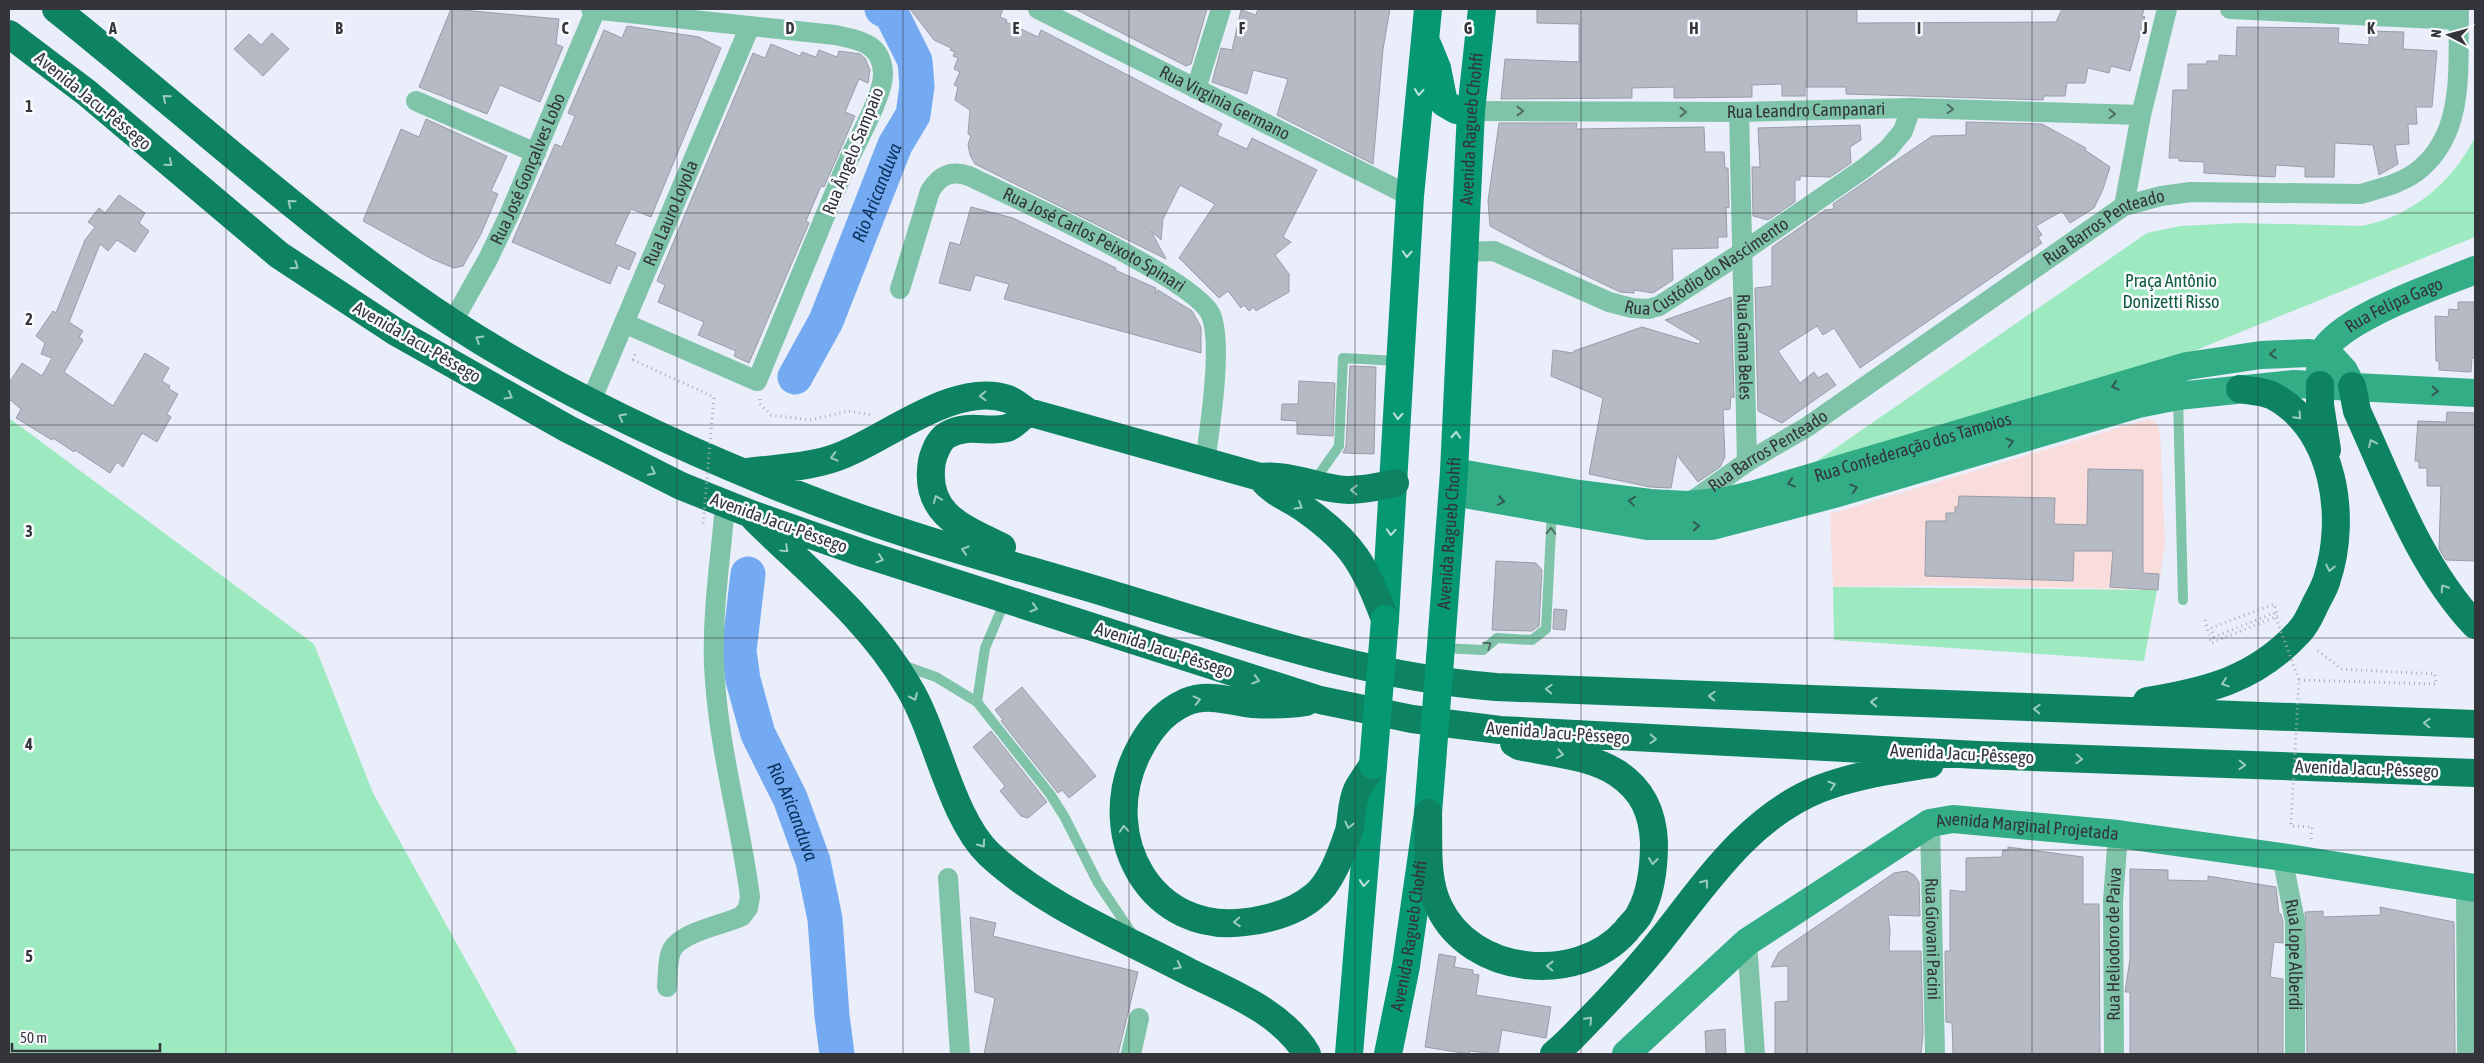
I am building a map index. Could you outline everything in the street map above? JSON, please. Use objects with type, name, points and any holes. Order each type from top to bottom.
[{"type":"highway","name":"Avenida Jacu-Pêssego","points":[[56,9],[364,261],[452,323],[591,401],[668,440],[824,504],[1028,569],[1335,661],[1450,684],[1496,687],[2085,711],[2475,724]]},
{"type":"highway","name":"Avenida Jacu-Pêssego","points":[[9,34],[87,93],[279,255],[340,297],[396,332],[568,429],[682,486],[751,514],[1006,599],[1320,700],[1412,719],[1500,730],[1978,756],[2475,773]]},
{"type":"highway","points":[[2085,711],[2201,692],[2236,679],[2266,663],[2301,630],[2327,580],[2336,528],[2332,478],[2320,405],[2320,385]]},
{"type":"highway","points":[[2352,386],[2356,409],[2428,564],[2453,601],[2475,625]]},
{"type":"highway","points":[[2240,389],[2272,396],[2296,413],[2315,436],[2332,478]]},
{"type":"highway","points":[[746,472],[810,463],[844,455],[907,421],[965,397],[989,396],[1009,399],[1028,412],[1260,477],[1277,475],[1339,490],[1364,490],[1395,483]]},
{"type":"highway","points":[[1028,412],[1008,428],[967,428],[945,436],[934,453],[931,472],[934,493],[943,513],[967,530],[1012,552],[1028,569]]},
{"type":"highway","points":[[1260,477],[1272,491],[1301,506],[1341,537],[1367,574],[1385,619]]},
{"type":"highway","points":[[751,514],[876,637],[909,687],[963,817],[988,853],[1027,883],[1075,914],[1249,1002],[1282,1024],[1307,1054]]},
{"type":"highway","points":[[1320,700],[1291,705],[1254,704],[1209,697],[1187,702],[1164,715],[1146,735],[1130,768],[1122,804],[1125,838],[1138,870],[1156,893],[1180,912],[1209,922],[1234,923],[1263,920],[1292,909],[1313,898],[1323,888],[1335,865],[1348,831],[1356,791],[1373,765]]},
{"type":"highway","points":[[1428,813],[1430,877],[1438,905],[1463,937],[1495,958],[1526,965],[1556,967],[1588,959],[1616,941],[1640,914],[1650,887],[1654,851],[1653,822],[1641,794],[1616,773],[1580,758],[1519,746],[1500,730]]},
{"type":"highway","points":[[1554,1054],[1606,1001],[1665,935],[1713,873],[1742,840],[1781,810],[1818,789],[1862,775],[1978,756]]},
{"type":"main road","points":[[1349,1054],[1395,483],[1410,196],[1428,9]]},
{"type":"main road","name":"Avenida Ragueb Chohfi","points":[[1388,1054],[1406,966],[1428,813],[1454,482],[1471,111],[1482,9]]},
{"type":"main road","points":[[1424,38],[1437,68],[1444,103],[1456,110],[1471,111]]},
{"type":"main road","name":"Rua Felipa Gago","points":[[2322,355],[2331,341],[2354,324],[2475,270]]},
{"type":"main road","name":"Rua Confederação dos Tamoios","points":[[1454,482],[1650,503],[1687,504],[1726,501],[1759,493],[2187,366],[2289,353],[2322,355]]},
{"type":"main road","points":[[2320,385],[2322,355],[2334,360],[2344,371],[2352,386]]},
{"type":"main road","name":"Rua Confederação dos Tamoios","points":[[1454,482],[1552,510],[1647,526],[1712,526],[1834,494],[2138,404],[2178,396],[2240,389],[2320,385],[2475,393]]},
{"type":"main road","name":"Avenida Marginal Projetada","points":[[1626,1054],[1747,942],[1930,823],[1953,819],[2118,834],[2282,857],[2472,890]]},
{"type":"street","name":"Rua Ângelo Sampaio","points":[[591,9],[862,40],[871,44],[880,57],[883,73],[880,88],[757,381],[624,323]]},
{"type":"street","name":"Rua José Gonçalves Lobo","points":[[452,323],[488,260],[536,153],[596,9]]},
{"type":"street","name":"Rua Virginia Germano","points":[[1038,9],[1410,196]]},
{"type":"street","points":[[1196,89],[1221,9]]},
{"type":"street","points":[[2124,206],[2141,115],[2167,9]]},
{"type":"street","points":[[2230,9],[2459,14]]},
{"type":"street","name":"Rua Barros Penteado","points":[[1687,504],[1747,462],[1807,427],[2124,206],[2161,196],[2191,192],[2360,194],[2387,186],[2419,170],[2443,146],[2453,114],[2458,83],[2459,14]]},
{"type":"street","name":"Rua Lauro Loyola","points":[[591,401],[750,26]]},
{"type":"street","points":[[416,101],[536,153]]},
{"type":"street","name":"Rua Leandro Campanari","points":[[1471,111],[1739,112],[1911,108],[2141,115]]},
{"type":"street","name":"Rua Custódio do Nascimento","points":[[1465,252],[1494,251],[1609,302],[1632,308],[1648,309],[1675,297],[1741,253],[1888,149],[1903,131],[1911,108]]},
{"type":"street","name":"Rua Gama Beles","points":[[1739,112],[1747,462]]},
{"type":"street","name":"Rua José Carlos Peixoto Spinari","points":[[900,288],[930,191],[936,180],[955,172],[969,176],[1156,269],[1204,303],[1211,316],[1215,346],[1212,410],[1205,462]]},
{"type":"street","points":[[667,987],[669,958],[676,944],[687,936],[742,916],[748,908],[750,897],[725,756],[714,665],[715,602],[725,504]]},
{"type":"street","name":"Rua Giovani Pacini","points":[[1930,823],[1935,1054]]},
{"type":"street","name":"Rua Heliodoro de Paiva","points":[[2114,1054],[2113,901],[2118,834]]},
{"type":"street","name":"Rua Lope Alberdi","points":[[2282,857],[2295,922],[2295,1054]]},
{"type":"street","points":[[948,878],[960,1054]]},
{"type":"street","points":[[2467,1054],[2472,890]]},
{"type":"street","points":[[1747,942],[1755,1054]]},
{"type":"street","points":[[1131,1054],[1139,1018]]},
{"type":"lane","points":[[1313,484],[1339,446],[1343,358],[1401,361]]},
{"type":"lane","points":[[2178,396],[2183,600]]},
{"type":"lane","points":[[1440,653],[1483,650],[1497,638],[1532,640],[1546,628],[1552,510]]},
{"type":"lane","points":[[977,702],[985,648],[994,622],[1006,599]]},
{"type":"lane","points":[[892,661],[936,677],[977,702],[1050,794],[1064,816],[1098,883],[1140,946]]},
{"type":"path","points":[[636,350],[632,360],[714,397],[703,525]]},
{"type":"path","points":[[772,415],[810,420],[849,411],[907,421]]},
{"type":"path","points":[[2205,620],[2211,643],[2278,616],[2274,604],[2211,628],[2214,637],[2274,613],[2299,680],[2291,826],[2312,827],[2311,843]]},
{"type":"path","points":[[2299,680],[2436,684],[2435,674],[2342,669],[2309,644]]},
{"type":"shaded area","points":[[2148,419],[2155,421],[2160,433],[2165,544],[2158,590],[1947,585],[1833,587],[1830,514]]},
{"type":"green space","name":"Praça Antônio Donizetti Risso","points":[[2475,137],[2475,237],[2189,353],[1814,463],[2147,233],[2180,226],[2241,223],[2362,226],[2380,221],[2398,214],[2429,195],[2455,168]]},
{"type":"green space","points":[[9,418],[314,644],[373,793],[518,1054],[9,1054]]},
{"type":"green space","points":[[1833,587],[2157,590],[2144,661],[1834,640]]},
{"type":"building","points":[[451,9],[559,19],[556,44],[563,47],[540,102],[500,85],[487,114],[419,87]]},
{"type":"building","points":[[910,9],[1003,9],[1000,17],[1007,20],[1006,22],[1038,37],[1041,30],[1222,124],[1217,135],[1247,149],[1252,138],[1317,170],[1283,237],[1291,242],[1275,255],[1289,274],[1289,292],[1256,311],[1254,307],[1249,311],[1244,305],[1241,308],[1228,291],[1219,298],[1179,258],[1215,204],[1180,185],[1163,219],[1161,240],[1151,231],[1166,259],[975,164],[970,155],[968,144],[971,136],[968,134],[970,110],[955,100],[958,87],[954,85],[960,72],[954,69],[958,58],[953,56],[955,52],[950,50],[951,48],[934,40]]},
{"type":"building","points":[[1075,9],[1207,9],[1191,64],[1186,66]]},
{"type":"building","points":[[1258,9],[1390,9],[1383,49],[1373,164],[1277,115],[1288,79],[1253,70],[1247,94],[1212,82],[1221,48],[1232,50],[1241,10],[1256,15]]},
{"type":"building","points":[[1537,9],[1857,9],[1857,23],[2056,22],[2062,9],[2144,9],[2142,16],[2145,17],[2130,71],[2111,66],[2109,73],[2088,68],[2085,83],[2067,83],[2065,96],[2044,96],[2043,100],[1846,94],[1846,87],[1805,87],[1805,96],[1782,96],[1782,84],[1752,85],[1752,97],[1674,98],[1674,87],[1632,88],[1632,98],[1501,99],[1505,59],[1579,62],[1579,24],[1537,23]]},
{"type":"building","points":[[627,26],[699,37],[721,48],[651,217],[631,209],[615,244],[636,253],[629,270],[618,265],[610,284],[512,242],[555,144],[562,147],[575,116],[568,113],[604,30],[622,38]]},
{"type":"building","points":[[2237,27],[2339,28],[2338,43],[2369,45],[2369,31],[2404,32],[2403,49],[2437,51],[2432,107],[2416,107],[2417,124],[2408,124],[2409,144],[2395,145],[2398,164],[2379,175],[2373,145],[2335,143],[2334,177],[2305,177],[2305,167],[2276,165],[2275,177],[2204,173],[2204,162],[2179,161],[2179,158],[2169,158],[2173,90],[2188,90],[2188,64],[2206,64],[2207,61],[2219,61],[2219,55],[2236,56]]},
{"type":"building","points":[[272,33],[289,49],[263,76],[234,49],[249,34],[261,45]]},
{"type":"building","points":[[771,44],[800,56],[802,52],[816,57],[819,50],[837,57],[839,51],[860,54],[865,58],[870,70],[868,83],[859,79],[845,112],[855,116],[824,187],[821,186],[806,221],[809,223],[749,363],[734,356],[736,351],[698,335],[704,322],[658,302],[665,285],[657,281],[753,53],[765,58]]},
{"type":"building","points":[[426,119],[507,156],[491,191],[498,194],[481,234],[463,266],[454,268],[432,259],[363,221],[401,129],[419,137]]},
{"type":"building","points":[[1966,122],[2042,124],[2086,148],[2085,150],[2110,167],[2094,208],[2070,223],[2062,211],[2036,226],[2042,235],[2038,237],[2042,243],[1860,368],[1834,328],[1823,335],[1817,326],[1778,351],[1800,383],[1814,372],[1818,378],[1827,373],[1836,385],[1782,423],[1758,411],[1755,288],[1772,286],[1772,247],[1825,210],[1834,209],[1833,204],[1932,136],[1966,135]]},
{"type":"building","points":[[1499,123],[1577,123],[1576,129],[1704,127],[1705,152],[1724,152],[1725,168],[1728,168],[1729,208],[1726,207],[1727,237],[1718,237],[1718,248],[1672,249],[1673,280],[1653,293],[1634,290],[1634,293],[1620,292],[1547,257],[1490,226],[1488,201]]},
{"type":"building","points":[[1860,125],[1861,140],[1850,147],[1851,163],[1830,177],[1800,176],[1800,180],[1795,180],[1795,202],[1768,220],[1753,216],[1752,167],[1760,167],[1758,128]]},
{"type":"building","points":[[119,195],[145,213],[139,223],[149,231],[135,252],[117,240],[108,251],[100,244],[69,322],[83,331],[79,337],[83,340],[64,372],[113,406],[145,353],[169,368],[162,381],[170,386],[169,389],[178,394],[167,414],[171,417],[157,442],[142,433],[123,467],[117,462],[110,473],[75,450],[74,452],[16,418],[21,409],[9,399],[9,383],[22,363],[42,376],[52,358],[41,354],[45,343],[36,336],[53,311],[56,313],[85,240],[95,227],[88,222],[99,208],[105,213]]},
{"type":"building","points":[[971,207],[1013,218],[1116,268],[1115,270],[1156,288],[1155,294],[1158,290],[1192,311],[1201,327],[1201,353],[1004,299],[1009,284],[975,275],[970,291],[939,283],[950,242],[960,245]]},
{"type":"building","points":[[1731,297],[1734,398],[1731,396],[1730,409],[1723,410],[1725,457],[1720,467],[1698,482],[1677,455],[1671,488],[1650,487],[1589,474],[1603,398],[1551,376],[1553,350],[1573,353],[1574,351],[1642,327],[1699,344],[1701,341],[1665,320]]},
{"type":"building","points":[[2458,302],[2474,302],[2475,358],[2472,358],[2471,372],[2439,370],[2439,361],[2436,361],[2435,316],[2448,317],[2449,309],[2458,310]]},
{"type":"building","points":[[1350,366],[1376,367],[1374,454],[1343,453],[1346,446]]},
{"type":"building","points":[[1299,381],[1335,383],[1333,436],[1297,434],[1297,421],[1281,420],[1282,404],[1298,404]]},
{"type":"building","points":[[2447,412],[2475,413],[2475,561],[2446,560],[2439,549],[2441,486],[2427,486],[2427,468],[2419,468],[2419,461],[2415,461],[2418,421],[2446,422]]},
{"type":"building","points":[[2088,469],[2143,470],[2143,573],[2159,574],[2158,590],[2110,587],[2113,551],[2074,551],[2073,581],[1925,576],[1926,521],[1946,521],[1946,513],[1955,513],[1955,507],[1958,507],[1959,496],[2055,498],[2054,524],[2087,525]]},
{"type":"building","points":[[1496,561],[1536,563],[1542,570],[1539,626],[1532,631],[1492,630]]},
{"type":"building","points":[[1554,609],[1567,610],[1565,630],[1553,629]]},
{"type":"building","points":[[1022,687],[1096,776],[1069,798],[1062,790],[1058,793],[1001,721],[1003,720],[995,710]]},
{"type":"building","points":[[991,731],[1047,802],[1028,818],[1021,816],[1000,791],[1005,786],[973,747]]},
{"type":"building","points":[[2008,847],[2083,857],[2083,904],[2099,904],[2100,1054],[1953,1054],[1952,1023],[1946,1022],[1945,951],[1950,951],[1950,890],[1966,892],[1966,858],[2002,857],[2003,850],[2008,850]]},
{"type":"building","points":[[2130,869],[2168,870],[2168,880],[2208,881],[2208,876],[2276,887],[2279,914],[2281,914],[2283,922],[2283,943],[2274,942],[2270,977],[2283,979],[2283,1054],[2130,1054],[2130,992],[2125,992],[2130,959]]},
{"type":"building","points":[[1907,871],[1914,875],[1919,882],[1920,916],[1888,915],[1890,929],[1889,951],[1921,951],[1923,1034],[1921,1054],[1775,1054],[1775,1002],[1788,1001],[1788,966],[1771,967],[1779,952],[1894,873]]},
{"type":"building","points":[[2380,907],[2454,922],[2455,1054],[2307,1054],[2305,912],[2323,911],[2323,917],[2381,915]]},
{"type":"building","points":[[970,917],[996,923],[993,936],[1138,972],[1118,1054],[984,1054],[995,998],[975,992]]},
{"type":"building","points":[[1439,954],[1456,957],[1454,967],[1473,970],[1473,974],[1479,975],[1476,995],[1551,1007],[1546,1038],[1502,1030],[1498,1054],[1470,1051],[1469,1054],[1425,1047]]},
{"type":"building","points":[[1725,1029],[1726,1054],[1706,1054],[1705,1031]]},
{"type":"waterway","name":"Rio Aricanduva","points":[[795,377],[826,321],[895,145],[913,115],[917,86],[915,61],[891,13],[882,9]]},
{"type":"waterway","name":"Rio Aricanduva","points":[[748,574],[739,651],[743,680],[758,734],[790,798],[813,861],[825,919],[832,1016],[837,1054]]}]
